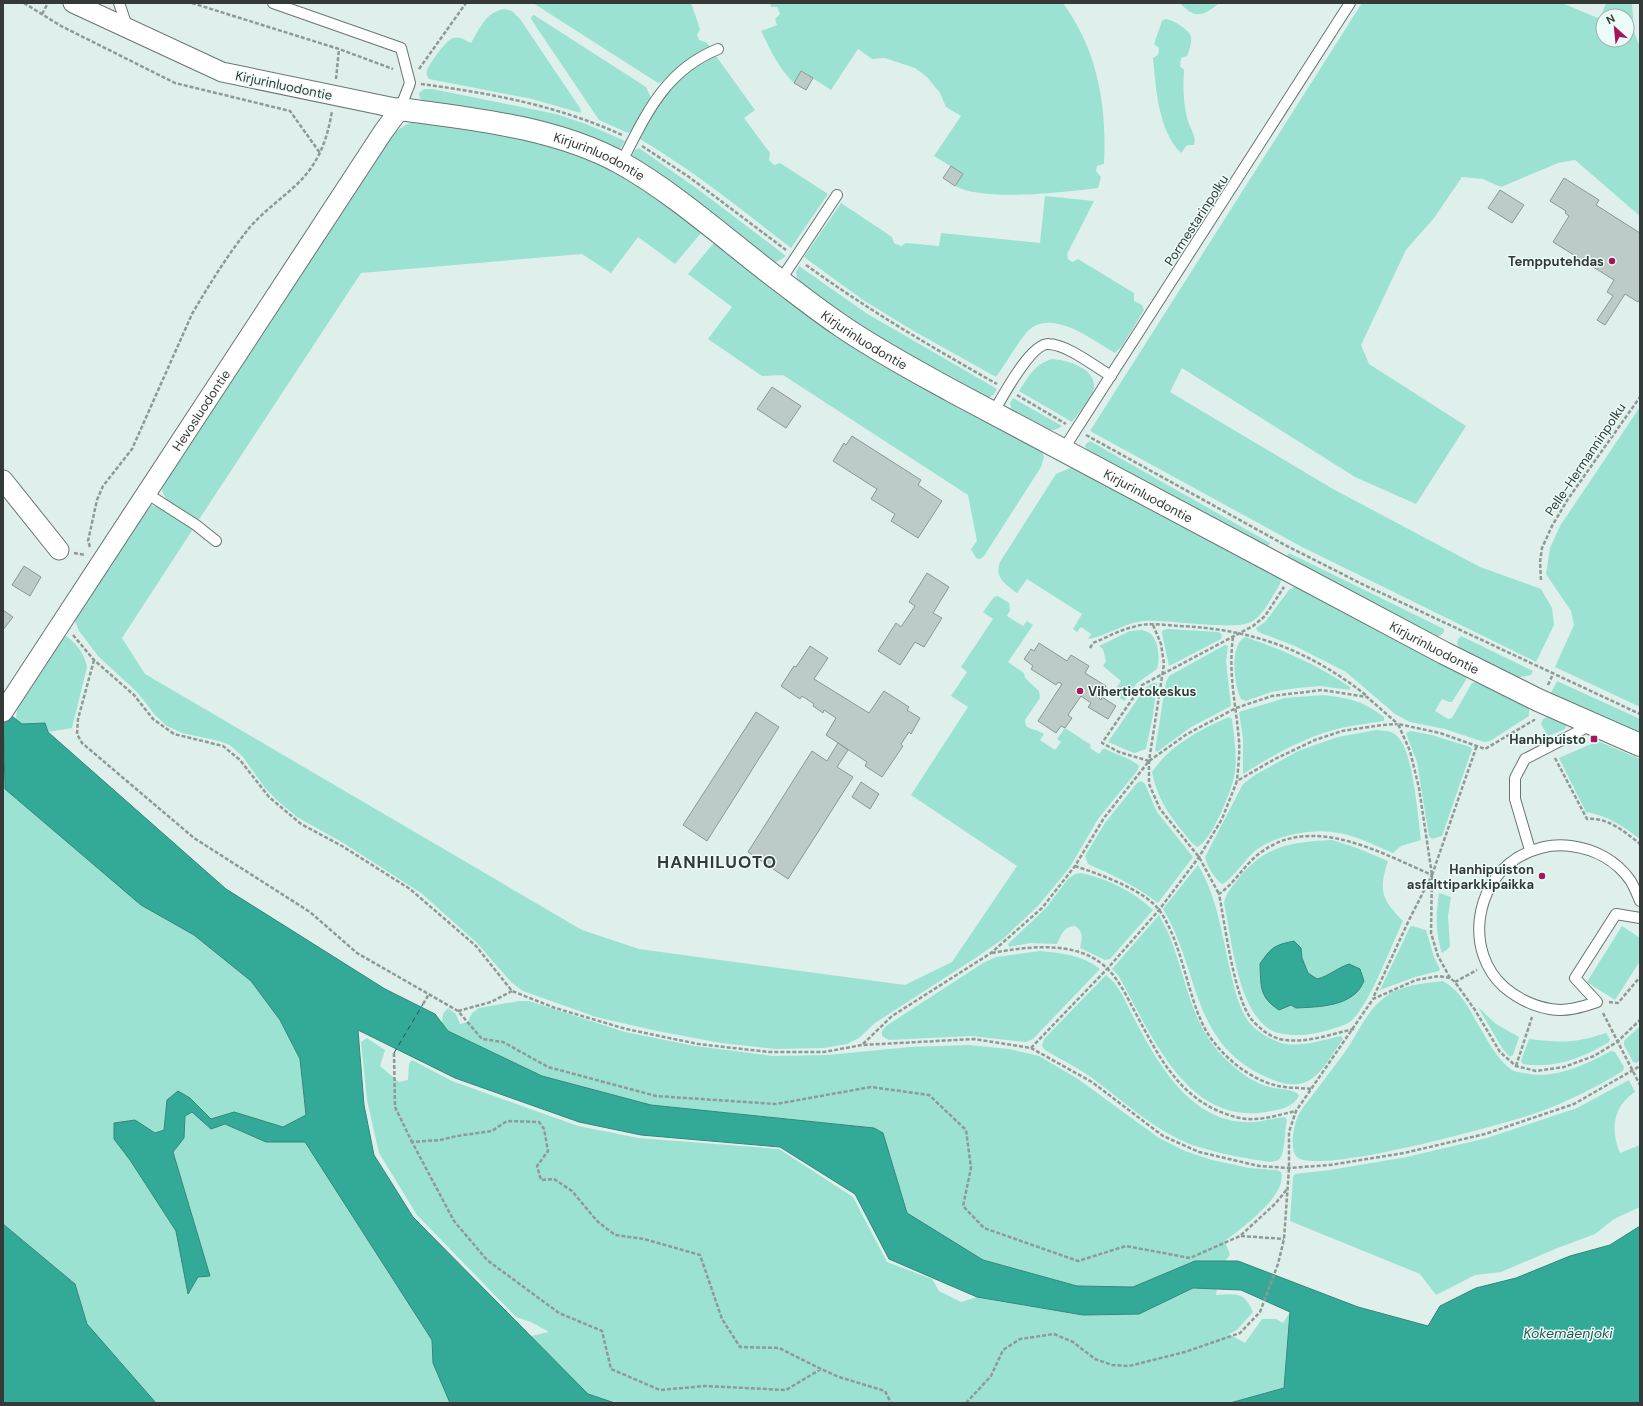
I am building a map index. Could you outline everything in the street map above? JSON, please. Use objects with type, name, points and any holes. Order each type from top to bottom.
[{"type":"street","name":"Kirjurinluodontie","points":[[73,3],[222,72],[400,109],[463,118],[540,133],[570,142],[621,163],[680,203],[780,281],[840,325],[870,344],[993,413],[1444,653],[1538,700],[1640,745]]},
{"type":"street","name":"Hevosluodontie","points":[[8,704],[374,145],[400,109]]},
{"type":"street","points":[[3,480],[59,550]]},
{"type":"lane","points":[[119,3],[128,29]]},
{"type":"lane","points":[[273,3],[401,48],[410,83],[400,109]]},
{"type":"lane","name":"Pormestarinpolku","points":[[1063,450],[1350,3]]},
{"type":"lane","points":[[621,163],[650,106],[672,78],[685,67],[718,49]]},
{"type":"lane","points":[[780,281],[837,195]]},
{"type":"lane","points":[[993,413],[1034,350],[1047,343],[1060,346],[1111,376]]},
{"type":"lane","points":[[146,493],[196,525],[216,541]]},
{"type":"lane","points":[[1530,850],[1515,799],[1515,778],[1525,759],[1593,724]]},
{"type":"lane","points":[[1640,901],[1630,880],[1610,860],[1585,847],[1557,844],[1530,850],[1506,865],[1489,887],[1480,912],[1479,939],[1488,965],[1503,986],[1525,1002],[1551,1009],[1578,1008],[1597,1002],[1575,978],[1616,914],[1640,918]]},
{"type":"path","points":[[24,3],[61,26],[175,82],[290,111],[320,154]]},
{"type":"path","points":[[42,14],[48,3]]},
{"type":"path","points":[[192,3],[339,49],[390,67],[410,83],[483,94],[568,113],[593,122],[633,140],[689,177],[796,258],[859,302],[896,326],[1076,430],[1278,541],[1355,581],[1460,632],[1640,714]]},
{"type":"path","points":[[410,83],[466,3]]},
{"type":"path","points":[[94,573],[88,540],[97,500],[112,474],[135,442],[192,314],[204,293],[250,228],[269,208],[295,186],[310,170],[320,154],[328,134],[335,96],[339,49]]},
{"type":"path","name":"Pelle-Hermanninpolku","points":[[1541,580],[1540,562],[1542,548],[1552,526],[1568,499],[1640,397]]},
{"type":"path","points":[[1149,761],[1119,752],[1102,743],[1142,685],[1253,626],[1265,616],[1294,574]]},
{"type":"path","points":[[62,622],[94,660],[134,695],[153,719],[174,734],[224,746],[240,760],[269,797],[301,824],[342,846],[410,889],[476,946],[512,991],[555,1008],[626,1029],[698,1044],[776,1052],[824,1052],[862,1045],[974,1039],[1031,1048],[1092,1082],[1163,1136],[1198,1152],[1259,1166],[1289,1168],[1330,1166],[1397,1154],[1485,1134],[1574,1104],[1640,1066]]},
{"type":"path","points":[[1152,625],[1161,644],[1164,664],[1149,761],[1148,784],[1160,809],[1199,858],[1219,894],[1238,992],[1251,1019],[1267,1034],[1284,1040],[1308,1040],[1354,1029]]},
{"type":"path","points":[[1090,648],[1093,643],[1134,626],[1152,625],[1207,627],[1241,632],[1280,645],[1304,655],[1342,676],[1398,724],[1410,751],[1419,788],[1432,875],[1431,933],[1438,956],[1450,978],[1455,982],[1500,1052],[1516,1066],[1536,1071],[1564,1067],[1594,1056],[1617,1042],[1640,1020]]},
{"type":"path","points":[[1031,1048],[1108,968],[1159,910],[1199,858],[1222,820],[1237,782],[1239,743],[1236,708],[1231,684],[1230,658],[1233,636]]},
{"type":"path","points":[[94,660],[78,719],[77,734],[82,743],[194,838],[310,912],[357,953],[458,1011],[482,1039],[503,1042],[548,1067],[656,1096],[776,1104],[871,1087],[929,1095],[966,1130],[971,1168],[963,1206],[984,1228],[1078,1261],[1126,1246],[1190,1258],[1240,1236],[1274,1204],[1288,1188]]},
{"type":"path","points":[[862,1045],[892,1016],[991,953],[1042,908],[1075,866],[1104,818],[1149,761],[1187,734],[1236,708],[1272,696],[1322,690],[1368,697]]},
{"type":"path","points":[[1237,782],[1275,759],[1314,740],[1342,731],[1382,725],[1398,724],[1440,733],[1485,749],[1534,720],[1532,709],[1538,700]]},
{"type":"path","points":[[966,1403],[991,1376],[1003,1350],[1020,1339],[1054,1334],[1073,1342],[1095,1359],[1112,1365],[1129,1366],[1185,1352],[1240,1333],[1260,1312],[1278,1264],[1284,1239],[1289,1168],[1289,1132],[1296,1111],[1354,1029],[1373,999],[1409,920],[1432,875],[1477,745]]},
{"type":"path","points":[[1550,747],[1587,819],[1595,818],[1619,827],[1640,844]]},
{"type":"path","points":[[1219,894],[1226,889],[1242,868],[1261,852],[1280,841],[1308,837],[1332,837],[1356,843],[1432,875]]},
{"type":"path","points":[[1075,866],[1103,875],[1134,890],[1159,910],[1173,934],[1196,1008],[1210,1037],[1232,1062],[1256,1078],[1279,1086],[1312,1089]]},
{"type":"path","points":[[991,953],[1010,950],[1057,948],[1083,953],[1108,968],[1119,982],[1159,1056],[1184,1090],[1202,1103],[1229,1116],[1254,1119],[1296,1111]]},
{"type":"path","points":[[1455,982],[1488,965]]},
{"type":"path","points":[[1373,999],[1416,980],[1439,976],[1450,978]]},
{"type":"path","points":[[1640,977],[1618,1002],[1597,1002],[1640,1085]]},
{"type":"path","points":[[458,1011],[491,1002],[512,991]]},
{"type":"path","points":[[423,1004],[429,994]]},
{"type":"path","points":[[1516,1066],[1536,1005]]},
{"type":"path","points":[[394,1053],[395,1107],[454,1221],[487,1260],[559,1313],[602,1331],[611,1369],[660,1390],[705,1386],[786,1390],[821,1369]]},
{"type":"path","points":[[412,1142],[440,1140],[492,1131],[507,1121],[539,1122],[544,1129],[548,1151],[538,1166],[541,1180],[554,1179],[572,1190],[596,1221],[615,1235],[644,1239],[700,1255],[722,1319],[740,1347],[779,1348],[839,1377],[886,1391],[892,1403]]},
{"type":"path","points":[[1240,1236],[1284,1239]]},
{"type":"shaded area","points":[[533,3],[691,3],[700,29],[697,35],[699,40],[706,42],[710,47],[683,64],[658,83]]},
{"type":"shaded area","points":[[770,3],[1063,3],[1085,40],[1098,80],[1102,100],[1105,142],[1104,164],[1097,166],[1096,171],[1101,177],[1098,188],[1066,192],[1004,195],[968,191],[955,186],[963,174],[934,156],[961,116],[946,107],[940,93],[927,77],[915,68],[885,58],[872,59],[858,49],[831,90],[802,71],[794,83],[779,65],[761,31],[777,25],[775,19],[780,14],[777,7],[771,7]]},
{"type":"shaded area","points":[[1180,3],[1219,3],[1209,11],[1195,14],[1190,12]]},
{"type":"shaded area","points":[[1362,3],[1562,3],[1595,17],[1595,48],[1635,48],[1635,34],[1640,48],[1640,216],[1575,160],[1558,163],[1501,187],[1483,179],[1462,177],[1434,218],[1406,250],[1361,345],[1369,364],[1466,426],[1416,504],[1355,477],[1182,368],[1170,392],[1333,489],[1480,567],[1541,589],[1552,608],[1554,625],[1536,662],[1302,547],[1090,431]]},
{"type":"shaded area","points":[[1606,3],[1632,3],[1632,8],[1604,8]]},
{"type":"shaded area","points":[[504,9],[512,11],[520,19],[580,108],[581,113],[532,99],[429,79],[427,70],[446,43],[453,38],[458,38],[471,43],[488,17],[493,13]]},
{"type":"shaded area","points":[[534,15],[646,87],[651,98],[632,131],[628,133],[599,120],[531,19]]},
{"type":"shaded area","points":[[1165,19],[1180,25],[1188,31],[1191,37],[1191,44],[1188,54],[1187,56],[1181,58],[1180,66],[1184,70],[1185,108],[1195,142],[1194,145],[1187,145],[1181,153],[1173,144],[1167,133],[1155,83],[1153,58],[1158,55],[1159,48],[1154,44],[1162,21]]},
{"type":"shaded area","points":[[716,56],[755,110],[744,118],[770,153],[769,160],[774,165],[780,163],[828,194],[791,248],[699,178],[640,139],[654,110],[667,91],[687,73]]},
{"type":"shaded area","points":[[424,89],[432,89],[556,114],[586,124],[625,141],[617,154],[424,102],[420,98],[419,93]]},
{"type":"shaded area","points":[[419,121],[544,142],[606,165],[649,190],[700,230],[701,233],[675,264],[638,237],[611,273],[582,254],[361,273],[198,521],[168,501],[164,496],[162,482],[392,134],[407,124]]},
{"type":"shaded area","points":[[639,148],[699,190],[786,256],[775,263],[633,160],[632,156],[635,150]]},
{"type":"shaded area","points":[[1045,196],[1094,201],[1067,254],[1068,259],[1072,262],[1078,259],[1134,293],[1134,301],[1142,305],[1144,310],[1122,346],[1115,353],[1071,328],[1059,324],[1047,323],[1036,326],[1026,333],[996,377],[912,330],[863,300],[804,257],[841,203],[892,237],[894,243],[901,246],[906,243],[939,246],[941,233],[1040,243]]},
{"type":"shaded area","points":[[717,243],[1042,450],[1044,457],[1041,467],[984,556],[980,559],[976,558],[971,549],[977,541],[968,495],[783,375],[762,376],[708,339],[732,307],[688,274],[713,244]]},
{"type":"shaded area","points":[[799,266],[866,313],[997,389],[993,395],[988,398],[924,365],[847,319],[798,282],[796,272]]},
{"type":"shaded area","points":[[1052,359],[1065,361],[1079,366],[1086,370],[1093,381],[1094,388],[1091,396],[1072,422],[1019,391],[1037,367]]},
{"type":"shaded area","points":[[1013,398],[1062,426],[1050,430],[1044,429],[1013,414],[1010,403]]},
{"type":"shaded area","points":[[1640,407],[1640,707],[1555,667],[1574,625],[1571,611],[1546,574],[1550,548],[1560,526]]},
{"type":"shaded area","points":[[1090,441],[1270,543],[1269,545],[1263,547],[1089,453],[1085,446]]},
{"type":"shaded area","points":[[1070,468],[1081,470],[1279,577],[1281,581],[1279,586],[1267,606],[1256,619],[1242,624],[1216,625],[1143,621],[1129,624],[1088,639],[1091,634],[1081,627],[1077,632],[1073,629],[1082,614],[1027,579],[1017,593],[1002,580],[998,572],[1000,562],[1056,474]]},
{"type":"shaded area","points":[[150,505],[166,510],[193,529],[122,638],[145,674],[582,930],[639,949],[905,985],[952,962],[1017,866],[911,795],[968,707],[951,696],[967,672],[961,667],[993,619],[983,612],[994,597],[998,596],[1009,603],[1010,610],[1007,616],[1023,626],[1027,621],[1033,625],[1008,662],[1024,673],[1025,678],[1039,691],[1040,698],[1025,720],[1026,726],[1044,734],[1040,740],[1055,750],[1061,742],[1057,739],[1065,728],[1091,745],[1090,748],[1099,754],[1104,748],[1131,760],[1139,766],[1137,771],[1098,819],[1070,867],[1038,906],[1003,939],[875,1023],[859,1038],[847,1044],[824,1048],[776,1049],[721,1043],[657,1031],[596,1017],[523,991],[512,983],[476,942],[421,893],[345,844],[297,817],[265,788],[243,757],[230,745],[219,741],[182,733],[167,726],[155,715],[137,692],[99,657],[79,631],[75,621],[77,614]]},
{"type":"shaded area","points":[[1289,553],[1444,629],[1444,632],[1438,637],[1433,636],[1289,561],[1287,556]]},
{"type":"shaded area","points":[[1294,587],[1300,587],[1466,676],[1466,680],[1452,702],[1442,699],[1435,711],[1448,719],[1452,718],[1472,683],[1478,681],[1523,702],[1529,709],[1529,716],[1490,741],[1484,742],[1445,729],[1410,722],[1395,714],[1346,672],[1295,646],[1258,632],[1256,628],[1265,622],[1289,590]]},
{"type":"shaded area","points":[[1142,630],[1150,633],[1156,641],[1159,656],[1157,669],[1137,683],[1124,701],[1119,697],[1120,694],[1115,690],[1121,681],[1103,666],[1106,661],[1103,649],[1099,646],[1130,631]]},
{"type":"shaded area","points":[[1163,630],[1219,632],[1222,635],[1221,639],[1169,666],[1162,633]]},
{"type":"shaded area","points":[[66,636],[80,649],[87,667],[72,728],[48,732],[45,723],[22,724],[16,719],[18,700],[61,638]]},
{"type":"shaded area","points":[[1461,636],[1533,671],[1531,675],[1516,678],[1461,651],[1457,644],[1458,639]]},
{"type":"shaded area","points":[[1245,637],[1286,652],[1312,664],[1350,687],[1350,690],[1320,686],[1271,692],[1246,701],[1241,699],[1236,685],[1234,666],[1237,648],[1240,641]]},
{"type":"shaded area","points":[[1225,645],[1228,646],[1226,661],[1231,706],[1191,727],[1157,752],[1155,750],[1166,682],[1169,676]]},
{"type":"shaded area","points":[[1557,681],[1640,719],[1640,734],[1551,693]]},
{"type":"shaded area","points":[[1153,683],[1157,683],[1153,715],[1146,749],[1134,753],[1108,742],[1146,687]]},
{"type":"shaded area","points":[[1324,695],[1356,701],[1369,707],[1384,717],[1384,721],[1328,731],[1278,753],[1243,774],[1243,738],[1239,712],[1285,698]]},
{"type":"shaded area","points":[[1229,717],[1232,719],[1235,748],[1236,763],[1234,777],[1220,816],[1208,836],[1197,847],[1192,843],[1162,802],[1152,772],[1176,746],[1186,739]]},
{"type":"shaded area","points":[[1547,717],[1566,725],[1565,729],[1548,736],[1541,724],[1543,719]]},
{"type":"shaded area","points":[[1376,730],[1392,733],[1403,743],[1414,785],[1421,840],[1401,846],[1393,853],[1363,840],[1340,833],[1323,831],[1292,835],[1282,837],[1256,850],[1229,879],[1222,884],[1216,879],[1207,864],[1205,857],[1243,784],[1255,775],[1298,751],[1338,737]]},
{"type":"shaded area","points":[[1410,731],[1432,735],[1470,747],[1472,749],[1442,836],[1432,839],[1429,836],[1417,762],[1406,733]]},
{"type":"shaded area","points":[[1598,741],[1640,759],[1640,839],[1615,822],[1586,812],[1559,758]]},
{"type":"shaded area","points":[[3,770],[5,789],[141,905],[194,935],[251,981],[280,1020],[300,1059],[306,1116],[283,1127],[234,1112],[211,1119],[190,1098],[164,1130],[155,1133],[135,1120],[114,1139],[130,1160],[176,1231],[188,1293],[198,1277],[210,1276],[173,1152],[184,1138],[185,1116],[192,1112],[211,1129],[225,1124],[266,1142],[305,1142],[432,1340],[433,1363],[450,1403],[156,1403],[87,1324],[75,1284],[3,1224]]},
{"type":"shaded area","points":[[1141,781],[1145,784],[1157,812],[1193,857],[1158,903],[1124,881],[1088,864],[1085,856],[1105,823],[1137,783]]},
{"type":"shaded area","points":[[1332,840],[1357,848],[1388,861],[1383,880],[1384,894],[1390,907],[1403,921],[1373,988],[1358,1013],[1351,1021],[1336,1028],[1305,1035],[1278,1033],[1269,1029],[1258,1019],[1243,989],[1233,953],[1224,903],[1225,899],[1231,887],[1248,868],[1269,852],[1291,844]]},
{"type":"shaded area","points":[[1198,865],[1210,890],[1221,929],[1235,990],[1239,1003],[1248,1021],[1263,1034],[1281,1043],[1296,1045],[1341,1036],[1343,1039],[1320,1071],[1303,1083],[1293,1084],[1280,1082],[1264,1076],[1240,1061],[1222,1044],[1209,1024],[1175,932],[1163,909]]},
{"type":"shaded area","points":[[1081,873],[1110,882],[1120,887],[1137,897],[1153,910],[1110,959],[1105,960],[1080,948],[1082,938],[1081,933],[1075,926],[1071,926],[1066,929],[1057,944],[1030,943],[1009,947],[1008,944],[1046,908],[1068,879],[1075,874]]},
{"type":"shaded area","points":[[1439,893],[1451,897],[1448,916],[1450,945],[1449,948],[1442,953],[1438,938],[1437,923]]},
{"type":"shaded area","points":[[1159,915],[1170,937],[1192,1005],[1207,1036],[1218,1051],[1231,1064],[1249,1078],[1265,1086],[1289,1090],[1299,1095],[1290,1106],[1266,1112],[1238,1112],[1213,1104],[1192,1089],[1174,1070],[1158,1047],[1118,975],[1112,969]]},
{"type":"shaded area","points":[[1412,926],[1426,930],[1434,957],[1440,969],[1439,971],[1415,977],[1380,990],[1410,927]]},
{"type":"shaded area","points":[[1622,926],[1640,938],[1640,961],[1615,1000],[1587,982]]},
{"type":"shaded area","points":[[1040,951],[1064,954],[1079,958],[1100,969],[1033,1039],[1026,1042],[971,1036],[889,1040],[882,1036],[882,1031],[886,1026],[983,963],[996,957]]},
{"type":"shaded area","points":[[1106,975],[1119,989],[1154,1055],[1166,1073],[1180,1089],[1196,1103],[1213,1114],[1232,1121],[1254,1122],[1285,1117],[1287,1120],[1284,1148],[1281,1158],[1275,1161],[1261,1161],[1192,1145],[1153,1124],[1086,1074],[1045,1050],[1042,1046],[1044,1039]]},
{"type":"shaded area","points":[[1443,981],[1462,998],[1496,1054],[1513,1071],[1535,1075],[1558,1073],[1580,1066],[1611,1051],[1615,1052],[1624,1067],[1623,1071],[1581,1094],[1547,1109],[1518,1119],[1452,1137],[1371,1155],[1336,1160],[1310,1161],[1296,1156],[1293,1146],[1293,1134],[1300,1112],[1345,1052],[1374,1007],[1388,995],[1400,989]]},
{"type":"shaded area","points":[[519,1001],[529,1001],[625,1032],[695,1046],[773,1056],[828,1055],[910,1047],[969,1045],[1009,1049],[1039,1056],[1078,1079],[1159,1138],[1185,1151],[1212,1160],[1249,1168],[1277,1170],[1281,1172],[1281,1181],[1278,1191],[1271,1201],[1252,1220],[1225,1241],[1230,1255],[1225,1261],[1195,1261],[1133,1287],[1077,1286],[983,1260],[907,1213],[883,1133],[874,1128],[651,1105],[542,1076],[448,1031],[442,1024],[443,1014],[448,1008],[456,1014],[460,1024],[468,1022],[472,1013],[479,1008]]},
{"type":"shaded area","points":[[1478,1007],[1496,1024],[1519,1037],[1513,1055],[1510,1057],[1502,1048]]},
{"type":"shaded area","points":[[1640,1026],[1640,1060],[1636,1063],[1633,1062],[1624,1045],[1624,1041]]},
{"type":"shaded area","points":[[1606,1033],[1610,1039],[1609,1042],[1589,1053],[1568,1061],[1546,1065],[1535,1065],[1523,1064],[1521,1061],[1529,1039],[1568,1041],[1586,1039]]},
{"type":"shaded area","points":[[367,1038],[385,1050],[380,1066],[399,1082],[408,1080],[409,1064],[412,1060],[452,1081],[578,1126],[639,1138],[779,1149],[853,1197],[887,1262],[932,1279],[939,1291],[961,1302],[977,1297],[1083,1315],[1139,1314],[1193,1288],[1217,1289],[1216,1295],[1239,1295],[1243,1297],[1250,1305],[1253,1312],[1237,1330],[1229,1334],[1245,1343],[1262,1319],[1276,1319],[1283,1323],[1290,1312],[1284,1388],[1230,1403],[615,1403],[588,1394],[531,1336],[549,1332],[531,1322],[516,1317],[417,1215],[379,1153],[367,1100],[361,1042]]},
{"type":"shaded area","points":[[1629,1080],[1635,1092],[1622,1104],[1618,1111],[1615,1136],[1620,1153],[1640,1145],[1640,1207],[1614,1219],[1595,1234],[1501,1272],[1475,1275],[1436,1295],[1420,1274],[1290,1221],[1293,1177],[1295,1174],[1330,1170],[1407,1157],[1487,1138],[1577,1108]]},
{"type":"water","name":"Kokemäenjoki","points":[[3,709],[22,724],[45,723],[48,732],[226,889],[385,989],[435,1014],[448,1031],[542,1076],[651,1105],[874,1128],[883,1133],[907,1213],[983,1260],[1077,1286],[1133,1287],[1195,1261],[1238,1261],[1358,1307],[1428,1326],[1440,1306],[1476,1288],[1516,1278],[1570,1256],[1610,1245],[1640,1226],[1640,1403],[1230,1403],[1284,1388],[1290,1312],[1241,1290],[1193,1288],[1139,1314],[1083,1315],[977,1297],[889,1259],[855,1194],[780,1147],[641,1135],[579,1122],[455,1078],[358,1030],[364,1105],[374,1155],[413,1217],[588,1394],[615,1403],[450,1403],[433,1363],[432,1340],[305,1142],[266,1142],[225,1124],[211,1129],[192,1112],[185,1116],[184,1138],[173,1152],[210,1276],[198,1277],[188,1294],[176,1231],[130,1160],[114,1139],[114,1123],[135,1120],[155,1133],[164,1130],[167,1100],[178,1091],[190,1098],[211,1119],[234,1112],[283,1127],[306,1115],[300,1059],[280,1020],[251,981],[194,935],[141,905],[5,789]]},
{"type":"water","points":[[1294,941],[1301,948],[1302,958],[1308,973],[1317,979],[1349,964],[1360,969],[1364,981],[1359,990],[1344,1001],[1328,1005],[1296,1008],[1291,1005],[1279,1010],[1272,1005],[1264,996],[1262,990],[1260,964],[1271,950],[1282,944]]},
{"type":"water","points":[[3,1224],[75,1284],[87,1324],[156,1403],[3,1403]]},
{"type":"building","points":[[801,71],[813,78],[806,90],[794,83]]},
{"type":"building","points":[[951,166],[963,174],[955,186],[943,178]]},
{"type":"building","name":"Tempputehdas","points":[[1564,178],[1599,200],[1596,205],[1640,233],[1640,299],[1638,302],[1625,294],[1605,325],[1597,320],[1613,296],[1607,292],[1614,280],[1553,242],[1569,216],[1565,213],[1566,211],[1550,201]]},
{"type":"building","points":[[1500,190],[1524,205],[1512,223],[1488,208]]},
{"type":"building","points":[[772,387],[801,406],[786,428],[757,409]]},
{"type":"building","points":[[852,436],[921,480],[918,485],[942,501],[918,538],[891,521],[895,514],[871,499],[877,489],[833,461],[844,443],[846,445]]},
{"type":"building","points":[[24,566],[41,577],[30,596],[12,585]]},
{"type":"building","points":[[927,573],[949,587],[933,613],[942,618],[924,647],[915,642],[900,665],[878,651],[896,623],[901,627],[915,606],[909,602]]},
{"type":"building","points":[[3,610],[13,617],[3,630]]},
{"type":"building","name":"Vihertietokeskus","points":[[1039,643],[1067,661],[1071,655],[1089,666],[1085,673],[1106,686],[1099,698],[1101,700],[1102,697],[1116,706],[1108,719],[1088,707],[1091,703],[1081,696],[1068,715],[1072,718],[1065,728],[1061,726],[1056,733],[1038,721],[1062,684],[1058,682],[1056,685],[1031,669],[1033,666],[1024,659],[1031,649],[1034,651]]},
{"type":"building","points":[[810,646],[828,658],[814,679],[869,713],[884,691],[909,707],[907,710],[920,718],[911,734],[909,732],[901,744],[903,746],[882,777],[865,766],[867,762],[826,735],[836,718],[824,710],[823,713],[813,706],[814,704],[802,696],[800,699],[781,686],[794,666],[796,667]]},
{"type":"building","points":[[756,712],[779,727],[707,841],[683,825]]},
{"type":"building","points":[[838,743],[848,750],[837,767],[853,777],[788,879],[748,852],[812,751],[827,761]]},
{"type":"building","points":[[861,782],[879,794],[870,809],[852,797]]},
{"type":"ferry route","points":[[394,1053],[423,1004]]},
{"type":"place","name":"Tempputehdas","points":[[1612,261]]},
{"type":"place","name":"Vihertietokeskus","points":[[1080,691]]},
{"type":"place","name":"Hanhipuisto","points":[[1594,739]]},
{"type":"place","name":"Hanhipuiston asfalttiparkkipaikka","points":[[1542,876]]},
{"type":"district","name":"HANHILUOTO","points":[[717,862]]}]
